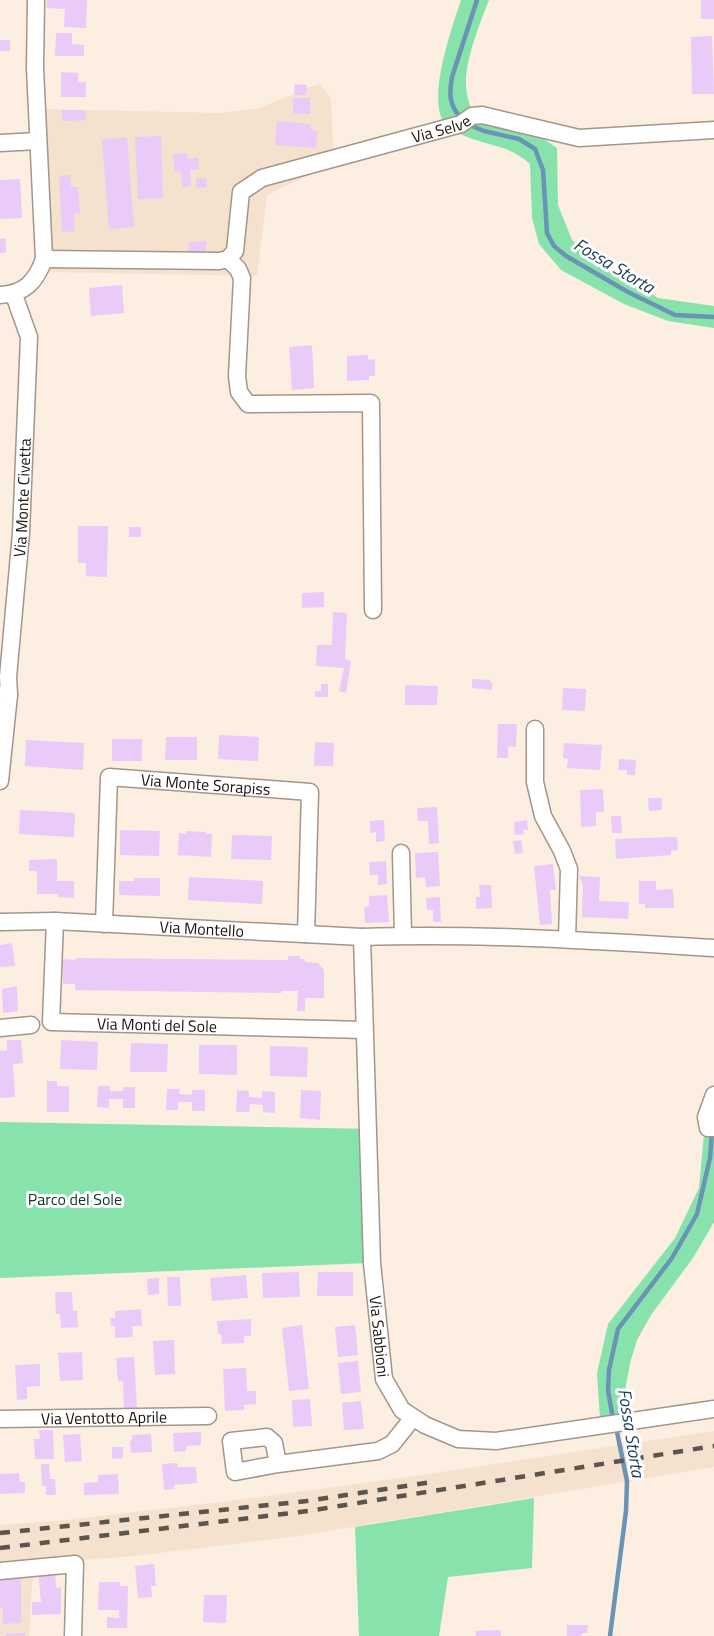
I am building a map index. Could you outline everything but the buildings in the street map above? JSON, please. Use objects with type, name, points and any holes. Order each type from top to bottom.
[{"type":"street","points":[[7,295],[30,284],[39,272],[44,259],[35,68],[36,0]]},
{"type":"street","name":"Via Selve","points":[[228,259],[235,251],[241,192],[262,178],[482,115],[579,138],[714,130]]},
{"type":"street","points":[[0,143],[38,141]]},
{"type":"street","points":[[44,259],[219,261],[228,259],[238,269],[242,278],[237,376],[239,392],[248,404],[371,403],[373,610]]},
{"type":"street","name":"Via Monte Civetta","points":[[5,695],[21,533],[29,337],[7,295]]},
{"type":"street","points":[[0,781],[5,695]]},
{"type":"street","points":[[535,729],[535,782],[543,816],[569,869],[567,939]]},
{"type":"street","name":"Via Monte Sorapiss","points":[[104,924],[109,777],[310,792],[306,934]]},
{"type":"street","points":[[401,853],[403,935]]},
{"type":"street","name":"Via Montello","points":[[0,922],[55,921],[362,937],[403,935],[567,939],[714,948]]},
{"type":"street","name":"Via Monti del Sole","points":[[55,921],[51,1022],[364,1030]]},
{"type":"street","name":"Via Sabbioni","points":[[362,937],[372,1263],[384,1378],[402,1410],[412,1419],[458,1439],[496,1441],[714,1409]]},
{"type":"street","points":[[0,1028],[31,1025]]},
{"type":"street","points":[[711,1128],[706,1117],[714,1095]]},
{"type":"street","name":"Via Ventotto Aprile","points":[[0,1419],[208,1416]]},
{"type":"street","points":[[278,1464],[378,1451],[392,1444],[412,1419]]},
{"type":"street","points":[[0,1571],[75,1564],[72,1636]]},
{"type":"shaded area","points":[[320,83],[331,99],[334,162],[267,195],[257,276],[50,272],[43,109],[220,113],[260,108]]},
{"type":"shaded area","points":[[714,1431],[714,1467],[291,1537],[134,1556],[33,1564],[29,1636],[0,1636],[0,1525],[57,1521],[214,1503],[415,1476]]},
{"type":"green space","points":[[461,0],[489,0],[474,42],[466,74],[467,92],[474,117],[538,135],[557,148],[558,205],[572,240],[658,298],[714,306],[714,328],[668,321],[624,304],[561,270],[539,244],[532,218],[530,164],[515,153],[467,137],[446,126],[440,115],[439,83],[442,64]]},
{"type":"green space","points":[[714,1092],[714,1222],[693,1258],[651,1315],[637,1340],[625,1391],[634,1422],[600,1418],[597,1373],[608,1324],[675,1238],[699,1188],[704,1134]]},
{"type":"green space","name":"Parco del Sole","points":[[0,1122],[374,1129],[381,1259],[369,1263],[0,1278]]},
{"type":"green space","points":[[534,1498],[532,1568],[448,1577],[439,1636],[359,1636],[355,1527]]},
{"type":"waterway","name":"Fossa Storta","points":[[461,118],[452,104],[451,83],[477,0]]},
{"type":"waterway","name":"Fossa Storta","points":[[467,124],[484,131],[519,139],[535,149],[543,170],[547,233],[554,246],[566,256],[628,292],[675,315],[714,317]]},
{"type":"waterway","name":"Fossa Storta","points":[[613,1419],[608,1390],[609,1370],[618,1329],[672,1258],[697,1214],[710,1158],[712,1132]]},
{"type":"waterway","name":"Fossa Storta","points":[[610,1636],[626,1511],[627,1481],[616,1427]]},
{"type":"railway","points":[[0,1548],[308,1511],[714,1446]]},
{"type":"railway","points":[[0,1533],[307,1501],[432,1482]]}]
